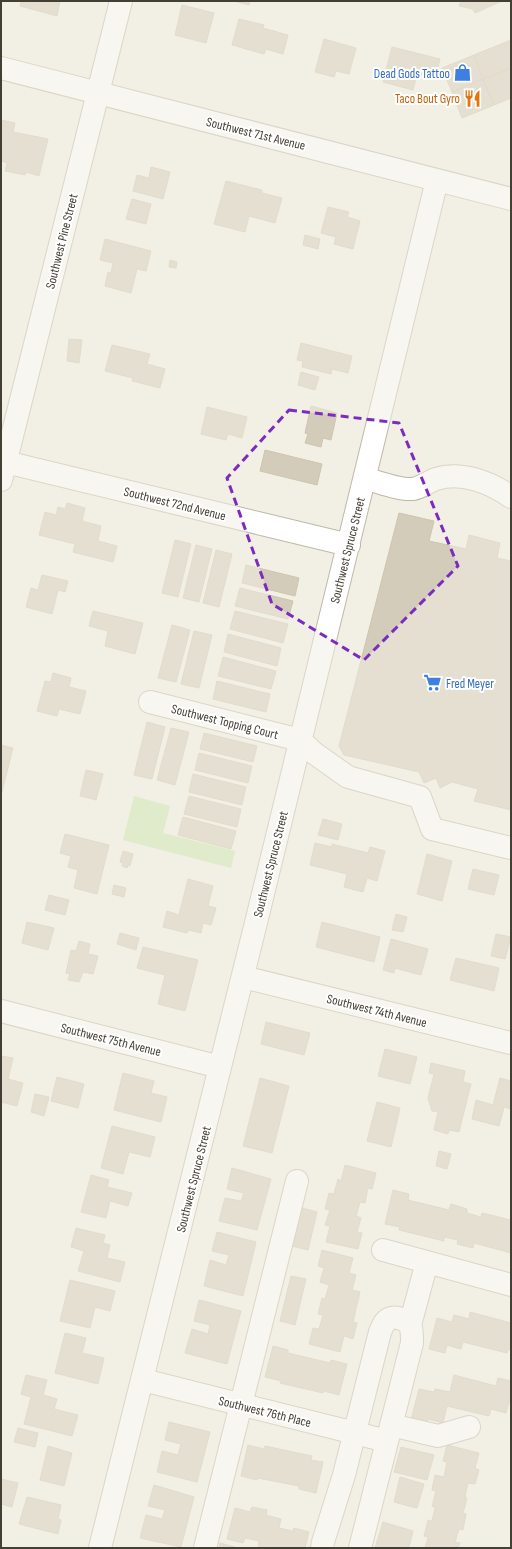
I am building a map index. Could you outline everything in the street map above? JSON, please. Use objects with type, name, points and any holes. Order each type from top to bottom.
[{"type":"street","name":"Southwest Pine Street","points":[[3,468],[121,1]]},
{"type":"street","name":"Southwest 71st Avenue","points":[[1,68],[511,199]]},
{"type":"street","name":"Southwest Spruce Street","points":[[100,1548],[243,977],[437,180]]},
{"type":"street","name":"Southwest 72nd Avenue","points":[[3,468],[349,545]]},
{"type":"street","points":[[365,478],[404,488],[414,489],[436,479],[448,476],[460,477],[497,487],[511,497]]},
{"type":"street","name":"Southwest Topping Court","points":[[150,702],[300,740]]},
{"type":"street","points":[[300,740],[314,753],[348,776],[420,797],[432,829],[511,848]]},
{"type":"street","name":"Southwest 74th Avenue","points":[[243,977],[511,1043]]},
{"type":"street","name":"Southwest 75th Avenue","points":[[1,1011],[220,1067]]},
{"type":"street","points":[[205,1548],[298,1181]]},
{"type":"street","points":[[383,1250],[511,1284]]},
{"type":"street","points":[[360,1548],[412,1343],[410,1325],[427,1262]]},
{"type":"street","points":[[322,1548],[344,1475],[380,1332],[385,1321],[390,1318],[402,1319],[410,1325]]},
{"type":"street","name":"Southwest 76th Place","points":[[143,1380],[354,1433],[389,1433],[438,1436],[469,1427]]},
{"type":"highlighted area","points":[[289,410],[399,423],[458,566],[364,660],[272,604],[227,478]]},
{"type":"green space","points":[[134,796],[170,806],[163,833],[235,851],[231,868],[123,840]]},
{"type":"building","points":[[21,1],[60,1],[57,16],[20,6]]},
{"type":"building","points":[[234,1],[250,1],[249,5]]},
{"type":"building","points":[[461,1],[502,1],[475,13],[473,9],[459,6]]},
{"type":"building","points":[[182,5],[214,13],[206,43],[175,35]]},
{"type":"building","points":[[239,19],[264,25],[263,28],[288,35],[283,54],[266,49],[264,54],[232,45]]},
{"type":"building","points":[[324,39],[356,48],[349,74],[336,71],[334,77],[315,72]]},
{"type":"building","points":[[511,40],[511,68],[483,79],[474,55]]},
{"type":"building","points":[[392,47],[440,59],[435,78],[417,74],[413,90],[383,82]]},
{"type":"building","name":"Dead Gods Tattoo","points":[[474,55],[483,79],[452,92],[442,68]]},
{"type":"building","points":[[511,68],[511,98],[494,105],[483,79]]},
{"type":"building","name":"Taco Bout Gyro","points":[[483,79],[494,105],[462,118],[452,92]]},
{"type":"building","points":[[1,120],[15,123],[13,132],[48,139],[39,176],[26,172],[25,175],[5,171],[7,163],[1,161]]},
{"type":"building","points":[[151,167],[170,172],[163,199],[133,191],[137,175],[149,178]]},
{"type":"building","points":[[226,181],[262,190],[262,193],[282,198],[275,223],[249,216],[245,232],[214,224]]},
{"type":"building","points":[[132,199],[151,204],[146,224],[126,219]]},
{"type":"building","points":[[328,207],[349,212],[347,217],[360,221],[353,249],[334,244],[336,237],[321,233]]},
{"type":"building","points":[[305,235],[320,239],[318,249],[303,245]]},
{"type":"building","points":[[105,239],[151,251],[146,271],[137,269],[131,293],[105,286],[108,272],[111,273],[113,263],[100,260]]},
{"type":"building","points":[[170,260],[177,262],[176,268],[169,267]]},
{"type":"building","points":[[69,339],[82,340],[79,363],[67,361]]},
{"type":"building","points":[[301,343],[352,356],[348,373],[332,369],[331,374],[302,367],[303,361],[297,360]]},
{"type":"building","points":[[112,345],[150,354],[147,364],[165,369],[160,388],[132,381],[133,378],[105,371]]},
{"type":"building","points":[[301,372],[319,377],[315,390],[298,385]]},
{"type":"building","points":[[311,406],[337,413],[331,440],[323,438],[321,447],[305,443],[308,434],[305,433]]},
{"type":"building","points":[[207,407],[247,417],[242,438],[228,434],[226,440],[201,434]]},
{"type":"building","points":[[265,450],[322,464],[317,485],[260,471]]},
{"type":"building","points":[[67,503],[85,508],[82,521],[101,526],[98,541],[117,546],[113,562],[73,552],[75,544],[39,535],[45,512],[56,515],[58,507],[65,509]]},
{"type":"building","name":"Fred Meyer","points":[[399,513],[434,521],[429,541],[466,549],[469,535],[500,543],[497,558],[511,561],[511,810],[474,801],[478,789],[452,782],[440,788],[436,778],[424,783],[419,772],[344,755],[339,746]]},
{"type":"building","points":[[175,540],[191,544],[178,597],[162,593]]},
{"type":"building","points":[[196,545],[212,549],[199,602],[183,598]]},
{"type":"building","points":[[216,550],[232,554],[219,607],[203,603]]},
{"type":"building","points":[[246,565],[299,578],[295,596],[242,583]]},
{"type":"building","points":[[42,575],[68,581],[65,592],[58,590],[52,614],[26,607],[31,588],[38,590]]},
{"type":"building","points":[[240,588],[293,601],[288,619],[235,606]]},
{"type":"building","points":[[93,611],[143,623],[135,654],[105,646],[108,631],[89,626]]},
{"type":"building","points":[[235,611],[288,624],[283,643],[230,629]]},
{"type":"building","points":[[172,625],[190,630],[176,682],[158,678]]},
{"type":"building","points":[[194,631],[212,635],[199,688],[181,684]]},
{"type":"building","points":[[228,634],[281,648],[277,666],[224,652]]},
{"type":"building","points":[[223,657],[276,671],[271,689],[218,676]]},
{"type":"building","points":[[53,673],[71,678],[69,687],[86,691],[80,714],[59,709],[57,716],[37,711],[45,681],[51,682]]},
{"type":"building","points":[[217,681],[270,694],[266,712],[213,699]]},
{"type":"building","points":[[147,722],[165,727],[152,779],[134,775]]},
{"type":"building","points":[[171,728],[189,732],[175,785],[157,780]]},
{"type":"building","points":[[204,733],[257,746],[253,762],[200,749]]},
{"type":"building","points":[[1,745],[13,748],[1,796]]},
{"type":"building","points":[[199,753],[252,766],[248,783],[195,770]]},
{"type":"building","points":[[86,770],[103,774],[96,800],[80,796]]},
{"type":"building","points":[[193,774],[246,787],[242,805],[189,792]]},
{"type":"building","points":[[189,796],[241,809],[237,827],[184,814]]},
{"type":"building","points":[[183,817],[236,831],[231,849],[178,835]]},
{"type":"building","points":[[323,819],[342,824],[338,840],[318,835]]},
{"type":"building","points":[[65,834],[109,845],[97,894],[74,888],[78,870],[68,867],[71,856],[60,853]]},
{"type":"building","points":[[315,843],[332,847],[332,844],[368,853],[370,847],[385,851],[377,881],[367,878],[363,892],[344,887],[347,874],[310,865]]},
{"type":"building","points":[[123,851],[133,854],[130,866],[128,865],[127,868],[122,866],[123,863],[120,862]]},
{"type":"building","points":[[427,854],[452,861],[442,901],[417,894]]},
{"type":"building","points":[[473,869],[499,875],[494,895],[468,889]]},
{"type":"building","points":[[188,879],[213,886],[208,906],[216,908],[211,925],[203,923],[201,933],[188,930],[187,933],[163,927],[167,911],[179,915]]},
{"type":"building","points":[[114,885],[126,888],[124,897],[112,894]]},
{"type":"building","points":[[49,895],[69,900],[65,915],[45,910]]},
{"type":"building","points":[[396,914],[407,917],[403,932],[392,930]]},
{"type":"building","points":[[27,922],[54,928],[48,950],[22,943]]},
{"type":"building","points":[[322,922],[380,937],[374,962],[316,947]]},
{"type":"building","points":[[120,933],[139,938],[136,950],[117,944]]},
{"type":"building","points":[[496,934],[511,937],[505,959],[491,956]]},
{"type":"building","points":[[391,939],[428,949],[421,975],[395,968],[394,973],[383,970]]},
{"type":"building","points":[[79,941],[90,944],[88,954],[98,956],[93,974],[83,972],[79,982],[68,980],[70,974],[66,973],[71,950],[76,951]]},
{"type":"building","points":[[143,947],[198,960],[185,1011],[158,1004],[165,975],[137,968]]},
{"type":"building","points":[[456,958],[499,968],[494,991],[450,980]]},
{"type":"building","points":[[266,1022],[310,1033],[304,1055],[261,1044]]},
{"type":"building","points":[[385,1049],[417,1057],[410,1084],[378,1076]]},
{"type":"building","points":[[1,1056],[13,1058],[8,1079],[23,1083],[17,1106],[1,1102]]},
{"type":"building","points":[[431,1063],[465,1071],[463,1082],[471,1084],[459,1132],[449,1130],[448,1134],[434,1130],[438,1112],[432,1111],[428,1098],[434,1074],[429,1073]]},
{"type":"building","points":[[123,1073],[154,1081],[151,1093],[167,1097],[161,1122],[114,1110]]},
{"type":"building","points":[[57,1077],[84,1084],[78,1108],[51,1101]]},
{"type":"building","points":[[260,1078],[289,1086],[272,1153],[243,1146]]},
{"type":"building","points":[[500,1078],[511,1081],[511,1109],[504,1107],[499,1126],[472,1119],[476,1100],[493,1105]]},
{"type":"building","points":[[35,1094],[49,1097],[44,1116],[31,1112]]},
{"type":"building","points":[[377,1102],[400,1108],[391,1147],[367,1141]]},
{"type":"building","points":[[112,1126],[155,1137],[150,1157],[129,1152],[123,1174],[101,1168]]},
{"type":"building","points":[[439,1151],[451,1154],[447,1169],[436,1166]]},
{"type":"building","points":[[345,1165],[376,1173],[372,1189],[368,1188],[365,1203],[360,1202],[356,1216],[361,1218],[357,1232],[362,1233],[358,1249],[326,1242],[330,1226],[325,1225],[330,1210],[325,1209],[329,1193],[334,1194],[338,1179],[341,1181]]},
{"type":"building","points":[[232,1168],[271,1179],[257,1230],[219,1221],[225,1198],[241,1201],[244,1193],[227,1189]]},
{"type":"building","points":[[91,1175],[109,1180],[107,1187],[132,1193],[128,1206],[110,1201],[106,1218],[81,1212]]},
{"type":"building","points":[[393,1190],[409,1194],[408,1200],[449,1210],[451,1204],[467,1209],[467,1213],[481,1217],[482,1213],[511,1220],[511,1253],[474,1243],[473,1248],[457,1244],[458,1240],[444,1237],[444,1241],[399,1230],[400,1227],[385,1224]]},
{"type":"building","points":[[302,1208],[317,1212],[308,1250],[292,1246]]},
{"type":"building","points":[[76,1228],[105,1235],[103,1243],[110,1245],[107,1258],[125,1262],[120,1282],[78,1271],[84,1251],[71,1247]]},
{"type":"building","points":[[217,1232],[256,1242],[243,1296],[204,1286],[210,1260],[226,1265],[229,1255],[212,1251]]},
{"type":"building","points":[[322,1250],[353,1258],[349,1273],[356,1275],[352,1290],[360,1292],[353,1322],[357,1323],[353,1339],[344,1336],[340,1352],[309,1344],[313,1328],[319,1329],[323,1315],[318,1314],[322,1298],[325,1299],[329,1285],[320,1282],[324,1268],[318,1266]]},
{"type":"building","points":[[291,1276],[306,1279],[295,1325],[280,1321]]},
{"type":"building","points":[[70,1280],[115,1291],[110,1311],[95,1307],[90,1328],[60,1321]]},
{"type":"building","points":[[199,1300],[241,1311],[227,1364],[185,1353],[192,1329],[208,1334],[210,1325],[194,1321]]},
{"type":"building","points":[[470,1312],[511,1323],[511,1350],[508,1349],[507,1353],[463,1342],[461,1349],[447,1345],[445,1353],[429,1349],[437,1318],[452,1322],[454,1315],[469,1319]]},
{"type":"building","points":[[65,1333],[86,1338],[82,1353],[104,1358],[98,1384],[55,1373]]},
{"type":"building","points":[[273,1346],[288,1350],[288,1353],[330,1363],[331,1360],[347,1364],[339,1395],[324,1391],[323,1393],[280,1383],[281,1381],[265,1377]]},
{"type":"building","points":[[26,1375],[47,1380],[43,1395],[57,1399],[54,1409],[78,1415],[72,1436],[24,1424],[31,1397],[21,1394]]},
{"type":"building","points":[[454,1375],[496,1386],[498,1378],[511,1381],[511,1395],[506,1413],[491,1409],[489,1416],[447,1406],[443,1423],[428,1419],[426,1424],[411,1420],[419,1389],[434,1392],[435,1389],[450,1392]]},
{"type":"building","points":[[169,1422],[210,1432],[197,1482],[157,1472],[162,1451],[178,1455],[181,1444],[165,1440]]},
{"type":"building","points":[[18,1428],[38,1433],[35,1447],[14,1442]]},
{"type":"building","points":[[248,1445],[264,1449],[265,1446],[312,1456],[311,1460],[323,1462],[316,1493],[299,1489],[299,1486],[258,1478],[257,1480],[241,1476]]},
{"type":"building","points":[[447,1445],[479,1453],[475,1468],[479,1470],[475,1484],[468,1483],[465,1497],[467,1498],[463,1513],[466,1514],[463,1530],[459,1529],[455,1542],[460,1543],[458,1548],[425,1548],[428,1537],[424,1536],[428,1520],[432,1521],[435,1507],[432,1506],[436,1491],[432,1490],[435,1475],[444,1477],[447,1462],[443,1461]]},
{"type":"building","points":[[48,1446],[72,1453],[64,1486],[40,1480]]},
{"type":"building","points":[[401,1447],[434,1455],[427,1480],[394,1472]]},
{"type":"building","points":[[400,1477],[424,1484],[417,1508],[394,1502]]},
{"type":"building","points":[[1,1479],[18,1483],[12,1507],[1,1504]]},
{"type":"building","points":[[154,1485],[194,1497],[181,1547],[140,1538],[146,1515],[162,1519],[165,1510],[148,1506]]},
{"type":"building","points":[[27,1497],[61,1505],[58,1519],[61,1520],[58,1534],[19,1524]]},
{"type":"building","points":[[252,1507],[267,1510],[266,1515],[281,1519],[279,1528],[293,1531],[294,1528],[309,1532],[305,1548],[264,1548],[258,1546],[259,1541],[245,1538],[243,1543],[227,1539],[235,1508],[250,1512]]},
{"type":"building","points":[[383,1522],[413,1531],[409,1548],[375,1548]]},
{"type":"building","points":[[220,1543],[238,1548],[219,1548]]},
{"type":"place","name":"Dead Gods Tattoo","points":[[463,73]]},
{"type":"place","name":"Taco Bout Gyro","points":[[473,98]]},
{"type":"place","name":"Fred Meyer","points":[[433,683]]}]
